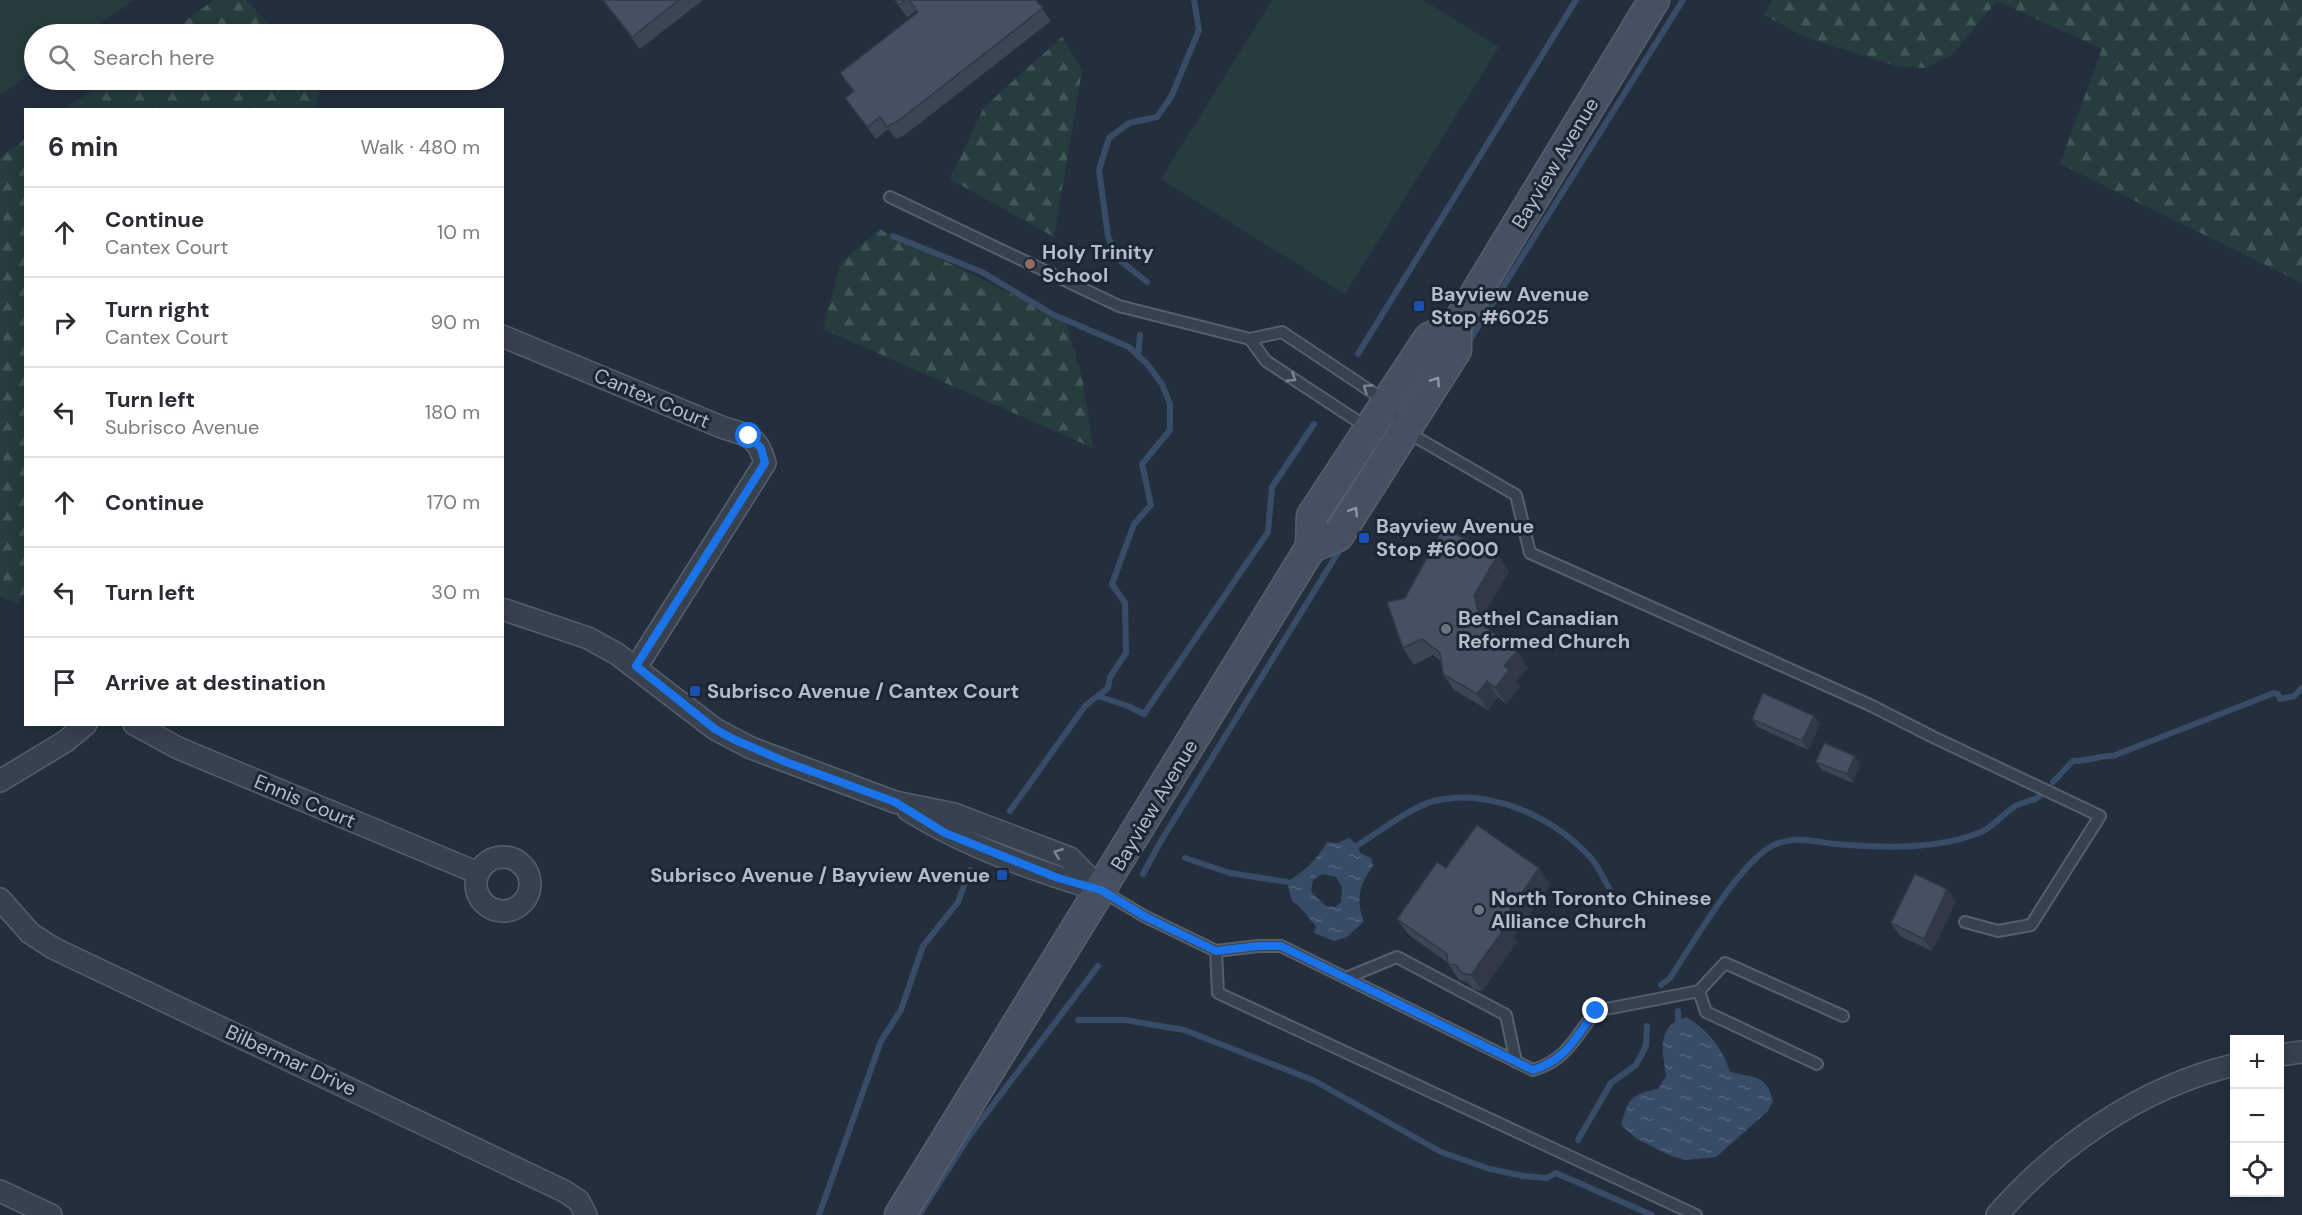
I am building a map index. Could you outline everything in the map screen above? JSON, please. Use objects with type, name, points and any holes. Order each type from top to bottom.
[{"type":"main road","name":"Bayview Avenue","points":[[900,1215],[1311,546],[1338,536],[1387,424],[1429,338],[1456,326],[1654,0]]},
{"type":"street","name":"Cantex Court","points":[[504,337],[724,428],[749,436],[761,448],[765,463],[636,666]]},
{"type":"street","points":[[504,610],[588,639],[636,666],[715,729],[733,739],[786,762],[895,802],[945,833],[1058,878],[1101,890]]},
{"type":"street","points":[[0,782],[66,741],[84,726]]},
{"type":"street","name":"Ennis Court","points":[[138,726],[196,756],[478,873]]},
{"type":"street","name":"Bilbermar Drive","points":[[0,899],[30,933],[53,948],[564,1191],[579,1201],[586,1215]]},
{"type":"street","points":[[2284,1054],[2302,1052]]},
{"type":"street","points":[[1997,1215],[2045,1166],[2112,1117],[2187,1080],[2230,1067]]},
{"type":"street","points":[[0,1191],[51,1215]]},
{"type":"lane","points":[[890,197],[1119,306],[1250,339],[1282,332],[1387,424]]},
{"type":"lane","points":[[1250,339],[1266,361],[1516,495],[1530,553],[1870,705],[1934,738],[2100,816],[2031,925],[1998,932],[1965,922]]},
{"type":"lane","points":[[1101,890],[1144,916],[1216,951],[1281,946],[1533,1070],[1551,1064],[1564,1054],[1596,1011],[1699,991],[1725,963],[1843,1016]]},
{"type":"lane","points":[[1216,951],[1218,993],[1696,1215]]},
{"type":"lane","points":[[1346,978],[1398,957],[1506,1015],[1516,1062]]},
{"type":"lane","points":[[1699,991],[1706,1012],[1817,1064]]},
{"type":"green space","points":[[0,0],[134,0],[99,24],[24,24],[24,78],[0,95]]},
{"type":"green space","points":[[214,0],[246,0],[269,24],[181,24]]},
{"type":"green space","points":[[1272,0],[1423,0],[1499,47],[1345,294],[1161,179]]},
{"type":"green space","points":[[1772,0],[2302,0],[2302,283],[2060,164],[2102,49],[1997,1],[1953,54],[1926,68],[1899,67],[1805,37],[1764,15]]},
{"type":"green space","points":[[1062,37],[1082,70],[1054,237],[950,179],[984,107]]},
{"type":"green space","points":[[92,90],[320,90],[316,108],[66,108]]},
{"type":"green space","points":[[24,140],[24,594],[17,604],[0,596],[0,158]]},
{"type":"green space","points":[[879,229],[1065,320],[1082,376],[1093,448],[823,329],[841,263]]},
{"type":"water","points":[[1349,838],[1358,845],[1360,853],[1371,858],[1373,866],[1360,892],[1359,899],[1364,921],[1347,937],[1334,941],[1314,933],[1316,926],[1292,901],[1287,882],[1310,865],[1327,842],[1338,843]],"holes":[[[1322,874],[1336,877],[1342,887],[1341,902],[1335,907],[1326,906],[1311,892],[1313,880]]]},
{"type":"water","points":[[1686,1017],[1713,1040],[1730,1072],[1753,1077],[1763,1082],[1773,1101],[1767,1112],[1716,1157],[1686,1160],[1671,1156],[1637,1139],[1621,1125],[1632,1099],[1642,1093],[1658,1089],[1666,1076],[1663,1049],[1665,1033],[1676,1021]]},
{"type":"building","points":[[603,0],[679,0],[632,37]]},
{"type":"building","points":[[895,0],[905,0],[899,5]]},
{"type":"building","points":[[909,0],[1036,0],[1043,8],[898,121],[887,127],[880,117],[867,127],[845,98],[854,91],[840,73],[918,12]]},
{"type":"building","name":"Bethel Canadian Reformed Church","points":[[1443,528],[1498,555],[1474,595],[1481,624],[1517,651],[1504,666],[1509,670],[1495,688],[1487,681],[1477,694],[1443,674],[1440,653],[1422,639],[1403,648],[1387,602],[1405,598]]},
{"type":"building","points":[[1763,693],[1814,716],[1802,741],[1752,719]]},
{"type":"building","points":[[1824,743],[1855,756],[1847,774],[1816,762]]},
{"type":"building","name":"North Toronto Chinese Alliance Church","points":[[1477,825],[1539,868],[1501,923],[1506,926],[1471,975],[1462,973],[1456,965],[1448,964],[1447,954],[1397,919],[1437,862],[1446,868]]},
{"type":"building","points":[[1915,874],[1947,889],[1924,939],[1891,923]]},
{"type":"waterway","points":[[1147,282],[1117,258],[1108,236],[1099,170],[1109,138],[1129,123],[1157,117],[1171,97],[1199,30],[1194,0]]},
{"type":"waterway","points":[[1358,354],[1576,0]]},
{"type":"waterway","points":[[1468,343],[1683,0]]},
{"type":"waterway","points":[[893,236],[982,272],[1052,314],[1129,347],[1147,364],[1162,384],[1170,404],[1170,430],[1142,464],[1151,505],[1134,524],[1112,584],[1125,603],[1126,653],[1110,677],[1108,688],[1085,706],[1010,811]]},
{"type":"waterway","points":[[1138,356],[1140,335]]},
{"type":"waterway","points":[[1098,696],[1144,714],[1268,532],[1272,487],[1314,424]]},
{"type":"waterway","points":[[1143,874],[1342,546]]},
{"type":"waterway","points":[[2053,782],[2073,761],[2113,756],[2274,693],[2278,694],[2280,699],[2294,696],[2302,688]]},
{"type":"waterway","points":[[1661,985],[1670,978],[1732,885],[1761,854],[1774,845],[1789,840],[1891,847],[1946,842],[1981,832],[2018,805],[2036,799],[2042,794]]},
{"type":"waterway","points":[[1358,845],[1426,804],[1455,798],[1477,798],[1519,809],[1558,830],[1591,858],[1610,890]]},
{"type":"waterway","points":[[1185,858],[1230,873],[1287,882]]},
{"type":"waterway","points":[[819,1215],[881,1041],[901,1010],[923,946],[958,902],[970,870]]},
{"type":"waterway","points":[[919,1215],[970,1135],[1098,966]]},
{"type":"waterway","points":[[1678,1011],[1678,1020]]},
{"type":"waterway","points":[[1078,1020],[1125,1020],[1184,1030],[1313,1080],[1441,1152],[1490,1169],[1523,1176],[1547,1178],[1556,1173],[1652,1215]]},
{"type":"waterway","points":[[1578,1140],[1611,1083],[1636,1065],[1646,1046],[1647,1026]]},
{"type":"place","name":"Holy Trinity School","points":[[1030,264]]},
{"type":"place","name":"Bayview Avenue Stop #6025","points":[[1419,306]]},
{"type":"place","name":"Bayview Avenue Stop #6000","points":[[1364,538]]},
{"type":"place","name":"Bethel Canadian Reformed Church","points":[[1446,629]]},
{"type":"place","name":"Subrisco Avenue / Cantex Court","points":[[695,691]]},
{"type":"place","name":"Subrisco Avenue / Bayview Avenue","points":[[1002,875]]},
{"type":"place","name":"North Toronto Chinese Alliance Church","points":[[1479,910]]},
{"type":"route","points":[[749,436],[761,448],[765,463],[636,666],[715,729],[751,748],[895,802],[945,833],[1058,878],[1101,890],[1144,916],[1216,951],[1281,946],[1533,1070],[1551,1064],[1564,1054],[1596,1011]]}]
